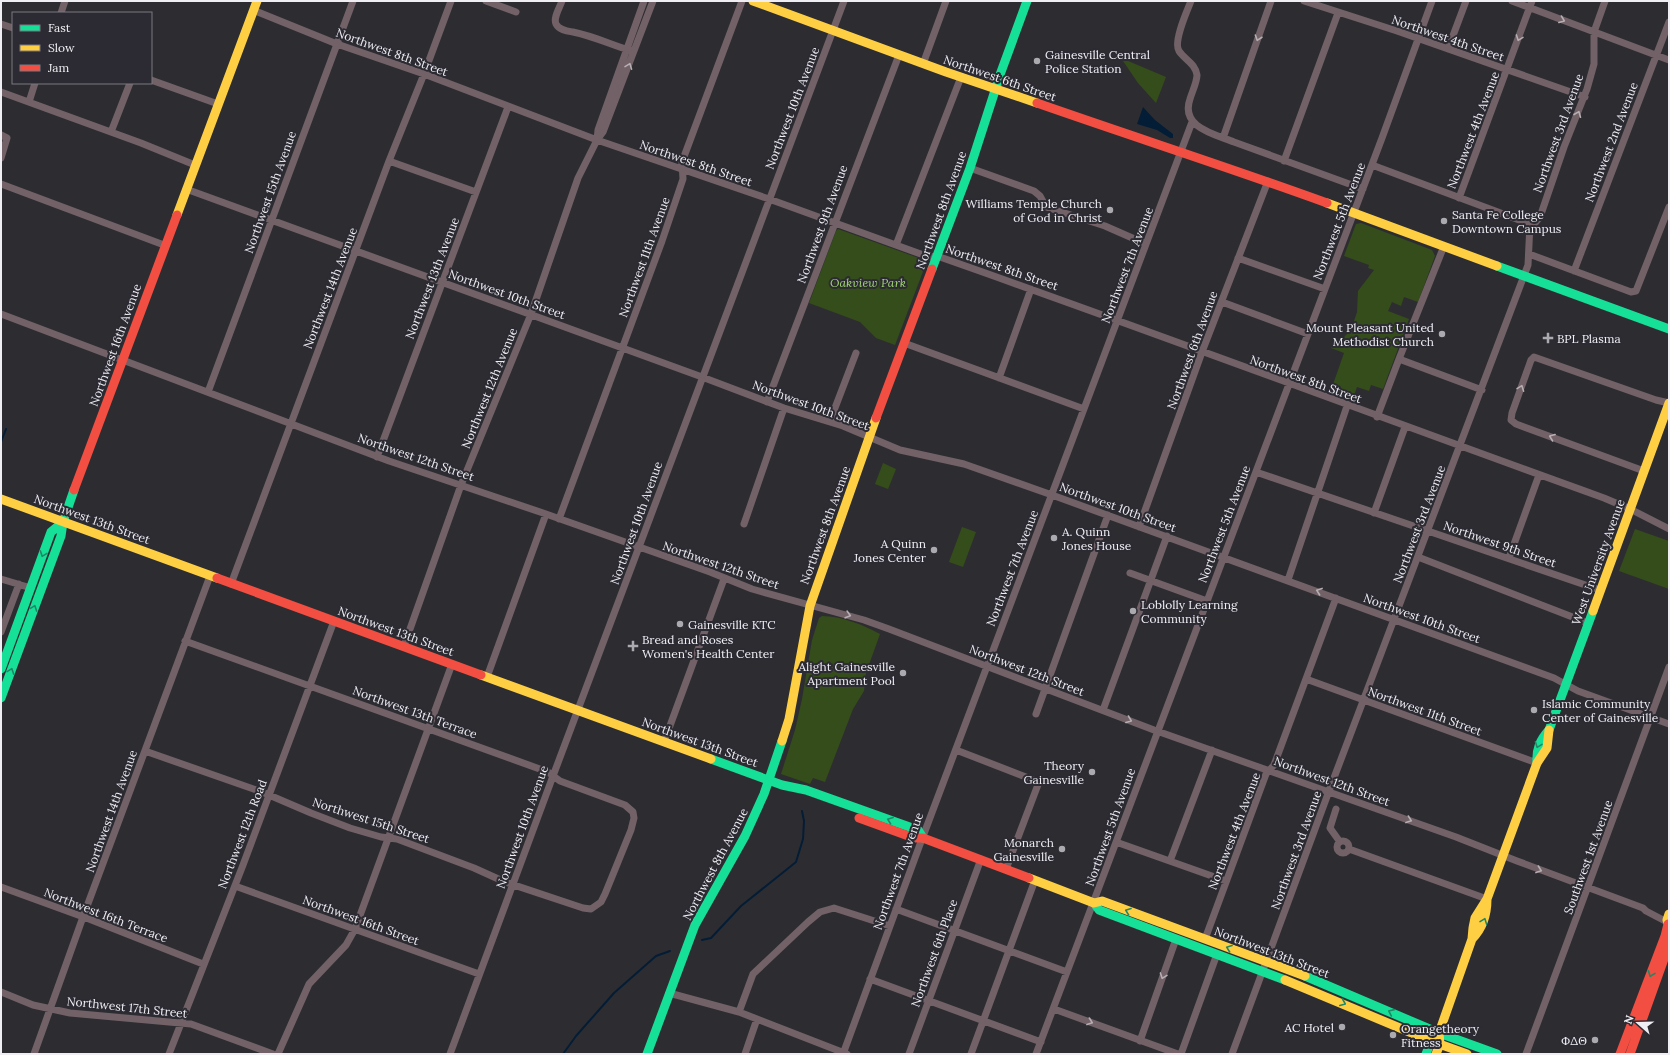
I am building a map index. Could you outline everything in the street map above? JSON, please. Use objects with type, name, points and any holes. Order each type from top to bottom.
[{"type":"main road","name":"Northwest 16th Avenue","points":[[2,694],[61,536],[63,522],[164,245],[256,1]]},
{"type":"main road","name":"Northwest 6th Street","points":[[753,1],[923,64],[996,88],[1106,128],[1181,151],[1268,181],[1669,329]]},
{"type":"main road","name":"Northwest 8th Avenue","points":[[647,1054],[695,925],[745,836],[764,794],[789,719],[810,606],[869,438],[970,168],[1026,1]]},
{"type":"main road","name":"West University Avenue","points":[[1426,1054],[1435,1042],[1439,1033],[1472,939],[1472,928],[1478,909],[1487,899],[1537,763],[1544,755],[1550,741],[1549,730],[1669,403]]},
{"type":"main road","name":"Northwest 13th Street","points":[[1,499],[782,786],[813,792],[918,830],[923,838],[1094,902],[1102,901],[1205,939],[1351,994],[1439,1033],[1497,1054]]},
{"type":"main road","points":[[1,669],[52,532],[63,522]]},
{"type":"main road","name":"Northwest 13th Street","points":[[1094,902],[1099,910],[1330,997],[1435,1042],[1467,1054]]},
{"type":"main road","points":[[1620,1054],[1665,936],[1668,922]]},
{"type":"main road","points":[[1630,1054],[1669,946]]},
{"type":"main road","name":"West University Avenue","points":[[1435,1042],[1436,1054]]},
{"type":"street","points":[[60,12],[65,1]]},
{"type":"street","name":"Northwest 15th Avenue","points":[[208,392],[353,1]]},
{"type":"street","name":"Northwest 14th Avenue","points":[[231,584],[389,161],[424,74],[451,1]]},
{"type":"street","points":[[486,1],[516,12]]},
{"type":"street","points":[[562,1],[556,15],[556,24],[566,31],[587,35],[630,51]]},
{"type":"street","name":"Northwest 12th Avenue","points":[[630,51],[644,1]]},
{"type":"street","name":"Northwest 12th Avenue","points":[[404,646],[461,485],[531,314],[578,178],[597,140],[598,130],[630,51],[653,1]]},
{"type":"street","name":"Northwest 11th Avenue","points":[[558,519],[683,179],[682,162],[742,1]]},
{"type":"street","name":"Northwest 10th Avenue","points":[[450,1054],[702,377],[844,1]]},
{"type":"street","points":[[923,64],[946,1]]},
{"type":"street","points":[[1191,1],[1176,42],[1178,51],[1189,60],[1194,67],[1197,76],[1187,109],[1192,122],[1223,138],[1363,189]]},
{"type":"street","points":[[1223,138],[1271,1]]},
{"type":"street","name":"Northwest 4th Street","points":[[1304,1],[1585,97]]},
{"type":"street","name":"Northwest 5th Avenue","points":[[1036,1054],[1354,213],[1432,1]]},
{"type":"street","points":[[1448,49],[1466,1]]},
{"type":"street","points":[[1512,1],[1531,4],[1594,32],[1669,60]]},
{"type":"street","name":"Northwest 3rd Avenue","points":[[1232,1054],[1329,791],[1525,276],[1528,265],[1530,224],[1535,223],[1540,217],[1564,147],[1585,97],[1594,64],[1594,32],[1605,1]]},
{"type":"street","name":"Northwest 4th Avenue","points":[[1459,198],[1531,4]]},
{"type":"street","name":"Northwest 8th Street","points":[[253,10],[337,44],[424,74],[597,140],[769,199],[834,224],[929,257],[937,256],[1032,288],[1347,406],[1630,509],[1669,529]]},
{"type":"street","points":[[1284,161],[1338,13]]},
{"type":"street","name":"Northwest 2nd Avenue","points":[[1574,271],[1669,22]]},
{"type":"street","points":[[1,24],[12,28]]},
{"type":"street","name":"Northwest 9th Avenue","points":[[767,402],[899,55]]},
{"type":"street","points":[[896,245],[961,77]]},
{"type":"street","points":[[152,80],[218,104]]},
{"type":"street","points":[[29,102],[35,84]]},
{"type":"street","points":[[111,132],[130,84]]},
{"type":"street","points":[[1,92],[111,132],[195,165]]},
{"type":"street","name":"Northwest 13th Avenue","points":[[377,456],[508,107]]},
{"type":"street","name":"Northwest 7th Avenue","points":[[845,1054],[870,979],[896,909],[1192,122]]},
{"type":"street","points":[[1,135],[8,138],[1,158]]},
{"type":"street","points":[[389,161],[476,192]]},
{"type":"street","points":[[1372,165],[1530,224]]},
{"type":"street","points":[[970,168],[1034,191],[1040,196],[1046,207],[1105,226],[1146,244]]},
{"type":"street","name":"Northwest 6th Avenue","points":[[1139,527],[1202,352],[1268,181]]},
{"type":"street","points":[[1,184],[164,245]]},
{"type":"street","name":"Northwest 10th Street","points":[[186,188],[622,347],[767,402],[830,421],[869,438],[918,455],[964,464],[1167,536],[1554,678],[1578,691],[1669,724]]},
{"type":"street","points":[[1529,254],[1631,292],[1636,291],[1669,207]]},
{"type":"street","points":[[1377,417],[1444,246]]},
{"type":"street","points":[[1238,258],[1324,289]]},
{"type":"street","points":[[999,378],[1032,288]]},
{"type":"street","points":[[1222,302],[1308,334]]},
{"type":"street","name":"Northwest 12th Street","points":[[1,314],[377,456],[546,514],[752,589],[864,620],[1158,731],[1456,837],[1643,908],[1668,922]]},
{"type":"street","points":[[904,343],[1084,409]]},
{"type":"street","points":[[830,421],[856,353]]},
{"type":"street","points":[[1644,471],[1516,424],[1511,420],[1512,413],[1531,360],[1534,357],[1656,400],[1669,403]]},
{"type":"street","points":[[1399,359],[1482,390]]},
{"type":"street","points":[[1288,580],[1319,493],[1326,467],[1347,406]]},
{"type":"street","points":[[744,524],[784,408]]},
{"type":"street","points":[[1374,513],[1405,427]]},
{"type":"street","name":"Northwest 9th Street","points":[[1256,472],[1600,590]]},
{"type":"street","points":[[1509,558],[1539,475]]},
{"type":"street","points":[[487,677],[546,514]]},
{"type":"street","points":[[1036,714],[1108,515]]},
{"type":"street","points":[[1104,710],[1167,536]]},
{"type":"street","points":[[1418,557],[1588,623]]},
{"type":"street","points":[[1130,573],[1207,600]]},
{"type":"street","name":"Northwest 14th Avenue","points":[[34,1054],[83,917],[210,576]]},
{"type":"street","points":[[1,579],[31,588]]},
{"type":"street","points":[[664,742],[724,579]]},
{"type":"street","points":[[1,632],[19,584]]},
{"type":"street","name":"Northwest 4th Avenue","points":[[1205,939],[1266,774],[1274,765],[1336,598]]},
{"type":"street","name":"Northwest 12th Road","points":[[169,1054],[182,1024],[203,964],[235,886],[334,621]]},
{"type":"street","name":"Northwest 13th Terrace","points":[[185,641],[548,772],[560,781],[626,805],[633,812],[634,818],[631,830],[601,902],[591,909]]},
{"type":"street","points":[[278,1054],[309,984],[346,945],[355,929],[390,837],[452,664]]},
{"type":"street","name":"Southwest 1st Avenue","points":[[1526,1054],[1669,667]]},
{"type":"street","name":"Northwest 11th Street","points":[[1306,679],[1537,763]]},
{"type":"street","points":[[956,750],[1039,782],[1006,869]]},
{"type":"street","points":[[1170,861],[1212,750]]},
{"type":"street","name":"Northwest 15th Street","points":[[145,751],[269,795],[310,814],[381,837],[390,837],[513,884],[562,901],[591,909]]},
{"type":"street","points":[[1336,809],[1330,828],[1340,842],[1337,846],[1339,852],[1345,853],[1349,849],[1487,899]]},
{"type":"street","points":[[1116,842],[1226,881]]},
{"type":"street","name":"Northwest 6th Place","points":[[909,1054],[981,859]]},
{"type":"street","points":[[971,1054],[1035,880]]},
{"type":"street","name":"Northwest 16th Street","points":[[235,886],[479,974]]},
{"type":"street","name":"Northwest 16th Terrace","points":[[1,887],[203,964]]},
{"type":"street","points":[[738,1012],[753,974],[820,912],[834,908],[890,926]]},
{"type":"street","points":[[896,909],[1068,972]]},
{"type":"street","points":[[1140,1041],[1176,939]]},
{"type":"street","points":[[1054,1009],[1140,1041],[1159,1051],[1179,1054],[1217,954]]},
{"type":"street","points":[[870,979],[1041,1042]]},
{"type":"street","name":"Northwest 17th Street","points":[[1,992],[33,1005],[51,1010],[191,1024],[273,1054]]},
{"type":"street","points":[[669,993],[738,1012],[845,1054]]},
{"type":"street","points":[[745,1054],[757,1019]]},
{"type":"green space","points":[[1121,58],[1166,77],[1156,103],[1138,83]]},
{"type":"green space","points":[[1361,223],[1432,250],[1435,256],[1418,302],[1404,297],[1401,306],[1392,302],[1388,311],[1409,319],[1383,389],[1371,385],[1369,391],[1357,387],[1352,401],[1330,393],[1344,353],[1331,348],[1336,340],[1343,338],[1351,330],[1357,312],[1358,291],[1374,270],[1368,268],[1369,265],[1344,256],[1356,224]]},
{"type":"green space","name":"Oakview Park","points":[[838,229],[927,261],[895,345],[876,338],[860,322],[809,303]]},
{"type":"green space","points":[[883,463],[896,469],[888,489],[875,484]]},
{"type":"green space","points":[[962,527],[976,532],[963,567],[949,562]]},
{"type":"green space","points":[[1635,529],[1669,541],[1669,589],[1619,571]]},
{"type":"green space","points":[[822,616],[829,616],[852,622],[867,627],[880,634],[866,673],[864,691],[853,709],[825,782],[813,778],[810,784],[781,774],[795,730],[812,640],[819,618]]},
{"type":"water","points":[[1143,107],[1155,120],[1173,134],[1173,138],[1170,138],[1157,130],[1137,124]]},
{"type":"waterway","points":[[1,442],[6,429]]},
{"type":"waterway","points":[[702,940],[711,938],[741,906],[796,862],[803,839],[804,821],[802,811]]},
{"type":"waterway","points":[[563,1054],[576,1036],[614,993],[656,956],[670,951]]},
{"type":"traffic: fast","points":[[932,269],[970,168],[1001,72],[1027,1]]},
{"type":"traffic: fast","points":[[1497,266],[1669,329]]},
{"type":"traffic: fast","points":[[1,698],[61,536],[63,522],[74,490]]},
{"type":"traffic: fast","points":[[1,669],[51,532],[63,522]]},
{"type":"traffic: fast","points":[[1537,763],[1539,745],[1549,730],[1593,611]]},
{"type":"traffic: fast","points":[[647,1054],[695,925],[745,836],[764,794],[782,741]]},
{"type":"traffic: fast","points":[[711,759],[782,785],[806,790],[918,830],[923,838]]},
{"type":"traffic: fast","points":[[1094,903],[1099,910],[1285,980]]},
{"type":"traffic: fast","points":[[1305,976],[1439,1033],[1497,1054]]},
{"type":"traffic: fast","points":[[1426,1054],[1431,1041],[1436,1036]]},
{"type":"traffic: slow","points":[[177,215],[257,1]]},
{"type":"traffic: slow","points":[[753,1],[946,72],[1037,103]]},
{"type":"traffic: slow","points":[[1327,203],[1497,266]]},
{"type":"traffic: slow","points":[[1593,611],[1669,403]]},
{"type":"traffic: slow","points":[[782,741],[789,719],[810,606],[876,418]]},
{"type":"traffic: slow","points":[[1,499],[217,578]]},
{"type":"traffic: slow","points":[[481,675],[711,759]]},
{"type":"traffic: slow","points":[[1472,939],[1484,921],[1487,899],[1537,763],[1547,748],[1549,730]]},
{"type":"traffic: slow","points":[[1029,878],[1094,903],[1102,901],[1305,976]]},
{"type":"traffic: slow","points":[[1436,1054],[1440,1044],[1439,1033],[1472,939],[1475,918],[1487,899]]},
{"type":"traffic: slow","points":[[1669,914],[1667,920],[1669,926]]},
{"type":"traffic: slow","points":[[1285,980],[1431,1041],[1467,1054]]},
{"type":"traffic: jam","points":[[1037,103],[1327,203]]},
{"type":"traffic: jam","points":[[74,490],[177,215]]},
{"type":"traffic: jam","points":[[876,418],[932,269]]},
{"type":"traffic: jam","points":[[217,578],[481,675]]},
{"type":"traffic: jam","points":[[859,818],[914,838],[923,838],[1029,878]]},
{"type":"traffic: jam","points":[[1620,1054],[1665,936],[1668,924]]},
{"type":"traffic: jam","points":[[1630,1054],[1669,945]]},
{"type":"place","name":"Gainesville Central Police Station","points":[[1037,61]]},
{"type":"place","name":"Williams Temple Church of God in Christ","points":[[1110,210]]},
{"type":"place","name":"Santa Fe College Downtown Campus","points":[[1444,221]]},
{"type":"place","name":"Mount Pleasant United Methodist Church","points":[[1442,334]]},
{"type":"place","name":"BPL Plasma","points":[[1548,338]]},
{"type":"place","name":"A. Quinn Jones House","points":[[1054,538]]},
{"type":"place","name":"A Quinn Jones Center","points":[[934,550]]},
{"type":"place","name":"Loblolly Learning Community","points":[[1133,611]]},
{"type":"place","name":"Gainesville KTC","points":[[680,624]]},
{"type":"place","name":"Bread and Roses Women's Health Center","points":[[633,646]]},
{"type":"place","name":"Alight Gainesville Apartment Pool","points":[[903,673]]},
{"type":"place","name":"Islamic Community Center of Gainesville","points":[[1534,710]]},
{"type":"place","name":"Theory Gainesville","points":[[1092,772]]},
{"type":"place","name":"Monarch Gainesville","points":[[1062,849]]},
{"type":"place","name":"AC Hotel","points":[[1342,1027]]},
{"type":"place","name":"Orangetheory Fitness","points":[[1393,1035]]},
{"type":"place","name":"ΦΔΘ","points":[[1595,1040]]}]
